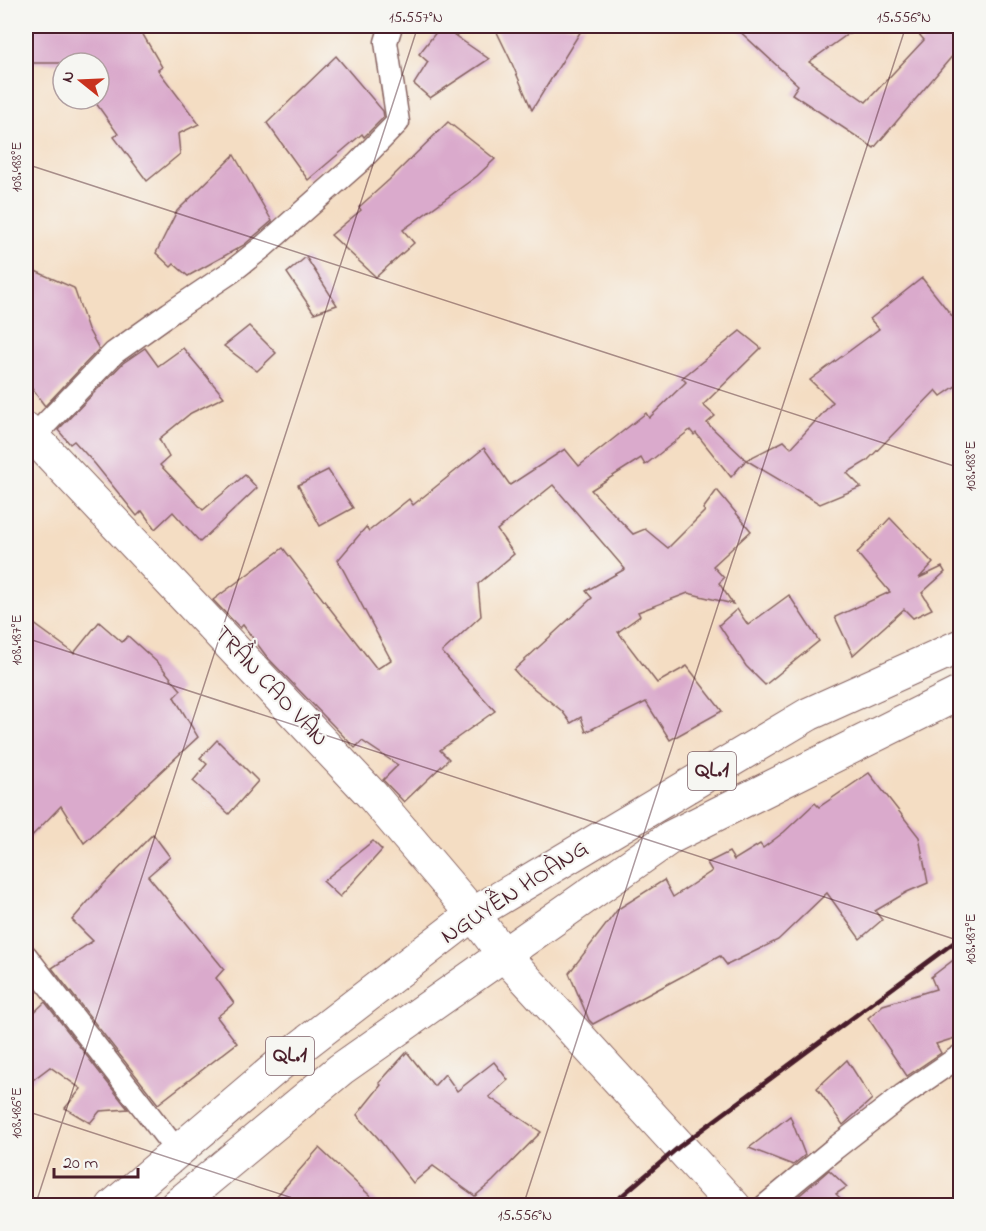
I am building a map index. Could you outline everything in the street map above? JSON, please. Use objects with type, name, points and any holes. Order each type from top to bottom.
[{"type":"main road","name":"TRẦN CAO VÂN","points":[[29,433],[371,794],[473,914],[504,955],[734,1206]]},
{"type":"main road","name":"NGUYỄN HOÀNG","points":[[113,1206],[298,1049],[473,914],[808,714],[960,646]]},
{"type":"main road","name":"NGUYỄN HOÀNG","points":[[176,1206],[341,1069],[671,837],[960,693]]},
{"type":"street","points":[[29,433],[114,353],[231,272],[264,246],[358,163],[398,122],[386,42],[391,26]]},
{"type":"street","points":[[26,956],[177,1151]]},
{"type":"street","points":[[765,1206],[903,1095],[960,1056]]},
{"type":"building","points":[[26,26],[138,26],[162,67],[158,70],[199,124],[178,134],[180,154],[147,181],[114,137],[118,134],[102,111],[111,111],[111,51],[51,51],[51,63],[26,63]]},
{"type":"building","points":[[441,26],[489,59],[430,98],[414,84],[428,62],[419,54]]},
{"type":"building","points":[[494,26],[584,26],[532,110],[510,59]]},
{"type":"building","points":[[734,26],[859,26],[809,62],[866,102],[924,40],[912,26],[960,26],[960,47],[874,148],[792,94],[798,85]]},
{"type":"building","points":[[336,56],[383,111],[384,117],[364,137],[362,134],[308,180],[267,123]]},
{"type":"building","points":[[448,122],[495,159],[477,176],[403,230],[414,243],[376,277],[331,235],[361,210],[359,207]]},
{"type":"building","points":[[234,155],[272,221],[244,245],[188,276],[174,264],[171,267],[156,253],[177,211]]},
{"type":"building","points":[[306,257],[337,305],[314,313],[287,273]]},
{"type":"building","points":[[26,267],[74,288],[88,329],[99,349],[45,406],[26,381]]},
{"type":"building","points":[[922,278],[960,326],[960,383],[941,396],[936,390],[867,461],[847,473],[861,487],[820,504],[746,460],[784,441],[791,448],[833,402],[810,380],[879,329],[870,319]]},
{"type":"building","points":[[249,326],[276,353],[257,371],[224,346]]},
{"type":"building","points":[[740,331],[761,348],[703,405],[715,416],[707,423],[746,460],[731,477],[696,433],[694,435],[690,430],[645,465],[641,458],[591,490],[633,534],[645,529],[668,548],[705,511],[703,509],[717,490],[751,531],[713,566],[724,578],[719,583],[733,604],[688,593],[638,612],[640,616],[618,632],[657,683],[687,666],[722,711],[670,740],[646,702],[586,732],[581,717],[571,723],[562,711],[514,670],[592,598],[586,591],[625,569],[553,485],[497,530],[514,554],[478,584],[481,616],[442,652],[495,711],[440,750],[449,759],[404,802],[383,780],[398,765],[362,741],[355,748],[267,657],[243,625],[240,628],[213,600],[283,548],[377,669],[391,660],[338,560],[366,527],[369,531],[409,499],[413,505],[484,448],[510,485],[565,449],[579,466],[646,413],[649,418],[686,382],[682,378]]},
{"type":"building","points":[[145,348],[158,366],[183,348],[224,397],[191,413],[159,439],[169,457],[160,465],[203,510],[245,475],[257,488],[200,542],[173,512],[155,529],[142,511],[137,516],[74,441],[70,444],[58,430],[123,363]]},
{"type":"building","points":[[328,470],[353,508],[320,526],[298,485]]},
{"type":"building","points":[[890,518],[933,563],[919,578],[942,567],[945,572],[922,593],[932,609],[913,618],[904,609],[853,655],[835,617],[890,592],[857,553]]},
{"type":"building","points":[[789,595],[819,641],[765,685],[746,666],[719,625],[737,609],[748,625]]},
{"type":"building","points":[[26,618],[74,653],[99,622],[122,642],[128,636],[159,664],[181,690],[174,697],[198,737],[84,843],[61,806],[26,842]]},
{"type":"building","points":[[217,740],[258,781],[229,814],[193,781],[207,764],[200,758]]},
{"type":"building","points":[[869,773],[919,837],[928,883],[907,892],[875,911],[882,920],[860,939],[827,893],[778,940],[727,965],[720,956],[593,1024],[589,1020],[569,973],[618,909],[664,880],[673,897],[712,871],[707,863],[729,852],[734,860],[760,844],[763,848],[815,803],[819,807]]},
{"type":"building","points":[[153,834],[170,857],[148,876],[224,969],[216,978],[234,1003],[217,1017],[237,1043],[158,1104],[52,968],[93,941],[72,920]]},
{"type":"building","points":[[373,841],[382,850],[340,897],[323,881]]},
{"type":"building","points":[[960,955],[960,1042],[958,1037],[936,1044],[941,1053],[907,1076],[868,1018],[883,1005],[936,989],[931,977]]},
{"type":"building","points":[[45,1002],[128,1109],[100,1111],[90,1123],[65,1108],[81,1089],[50,1067],[26,1085],[26,1020]]},
{"type":"building","points":[[407,1052],[434,1086],[445,1074],[457,1091],[494,1062],[508,1080],[489,1097],[541,1132],[475,1196],[433,1166],[413,1183],[357,1115],[381,1085],[379,1083]]},
{"type":"building","points":[[847,1060],[872,1099],[843,1125],[817,1088]]},
{"type":"building","points":[[790,1116],[805,1155],[793,1165],[749,1148]]},
{"type":"building","points":[[319,1148],[381,1206],[268,1206]]},
{"type":"building","points":[[829,1170],[847,1187],[836,1194],[848,1206],[787,1206]]},
{"type":"railway","points":[[610,1206],[680,1146],[960,938]]}]
